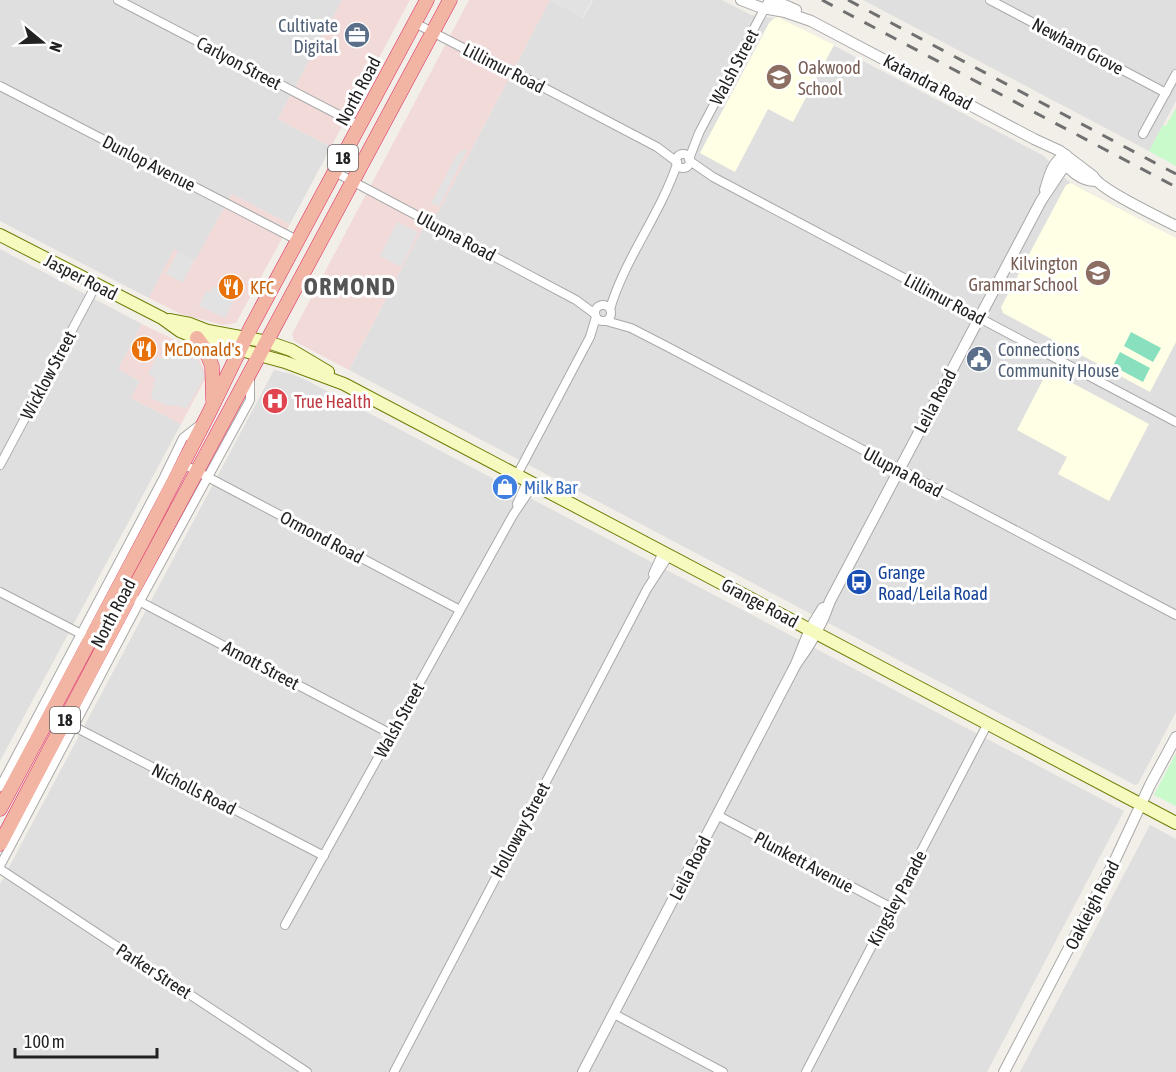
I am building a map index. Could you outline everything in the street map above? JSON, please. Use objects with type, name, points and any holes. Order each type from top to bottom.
[{"type":"highway","name":"North Road","points":[[0,809],[86,636],[183,464],[297,240],[427,0]]},
{"type":"highway","name":"North Road","points":[[0,844],[69,724],[104,646],[135,599],[203,474],[260,356],[450,0]]},
{"type":"highway","points":[[273,286],[293,295]]},
{"type":"highway","points":[[197,338],[205,349],[212,366],[214,402]]},
{"type":"main road","name":"Jasper Road","points":[[0,235],[162,318],[180,331],[239,351]]},
{"type":"main road","name":"Jasper Road","points":[[162,318],[190,324],[208,331],[268,342]]},
{"type":"main road","name":"Grange Road","points":[[268,342],[291,350],[317,364],[344,384]]},
{"type":"main road","name":"Grange Road","points":[[239,351],[285,362],[344,384],[1176,823]]},
{"type":"street","name":"Carlyon Street","points":[[118,0],[360,126]]},
{"type":"street","name":"Katandra Road","points":[[741,0],[766,4],[811,21],[1054,148],[1063,160],[1093,176],[1095,181],[1176,225]]},
{"type":"street","name":"Katandra Road","points":[[773,0],[798,11],[811,21]]},
{"type":"street","name":"Newham Grove","points":[[990,0],[1166,93]]},
{"type":"street","name":"Walsh Street","points":[[285,925],[513,515],[590,337],[766,4]]},
{"type":"street","name":"Lillimur Road","points":[[415,23],[657,147],[1176,422]]},
{"type":"street","points":[[1143,134],[1176,74]]},
{"type":"street","name":"Dunlop Avenue","points":[[0,86],[297,240]]},
{"type":"street","name":"Leila Road","points":[[583,1072],[796,664],[811,645],[813,631],[1063,160]]},
{"type":"street","name":"Ulupna Road","points":[[335,172],[1176,615]]},
{"type":"street","name":"Wicklow Street","points":[[0,465],[96,285]]},
{"type":"street","name":"North Road","points":[[0,787],[86,636],[183,438],[204,422]]},
{"type":"street","name":"Ormond Road","points":[[183,464],[460,610]]},
{"type":"street","name":"Holloway Street","points":[[394,1072],[666,553]]},
{"type":"street","points":[[0,592],[104,646]]},
{"type":"street","name":"North Road","points":[[0,868],[69,724],[135,599]]},
{"type":"street","name":"Arnott Street","points":[[135,599],[391,734]]},
{"type":"street","name":"Kingsley Parade","points":[[806,1072],[988,723]]},
{"type":"street","name":"Nicholls Road","points":[[69,724],[324,856]]},
{"type":"street","name":"Oakleigh Road","points":[[1004,1072],[1106,878],[1176,737]]},
{"type":"street","name":"Plunkett Avenue","points":[[717,815],[892,908]]},
{"type":"street","name":"Parker Street","points":[[0,868],[307,1072]]},
{"type":"street","points":[[614,1014],[723,1072]]},
{"type":"shaded area","points":[[0,0],[342,0],[278,119],[331,147],[290,224],[232,194],[195,261],[174,250],[149,298],[0,221]]},
{"type":"shaded area","points":[[342,0],[410,0],[331,147],[278,119]]},
{"type":"shaded area","points":[[469,0],[550,0],[439,211],[421,231],[349,370],[294,341],[292,334]]},
{"type":"shaded area","points":[[550,0],[583,18],[593,0],[722,0],[751,15],[783,19],[1044,156],[1068,181],[1176,238],[1176,712],[1138,784],[1135,785],[349,370],[421,231],[439,211]]},
{"type":"shaded area","points":[[550,0],[592,0],[582,18]]},
{"type":"shaded area","points":[[863,0],[1176,0],[1176,101],[1149,151]]},
{"type":"shaded area","name":"Oakwood School","points":[[778,17],[834,45],[793,122],[768,109],[735,172],[700,153],[769,23]]},
{"type":"shaded area","points":[[468,148],[439,207],[431,203],[458,153]]},
{"type":"shaded area","name":"Kilvington Grammar School","points":[[1071,183],[1176,238],[1176,342],[1150,392],[1003,313],[1001,307],[1066,185]]},
{"type":"shaded area","points":[[232,194],[290,224],[236,323],[223,325],[181,314],[149,298],[174,249],[195,260]]},
{"type":"shaded area","points":[[397,222],[418,232],[401,267],[380,256]]},
{"type":"shaded area","points":[[0,249],[142,324],[118,369],[140,381],[131,398],[181,424],[0,761]]},
{"type":"shaded area","points":[[178,251],[194,260],[183,283],[166,274]]},
{"type":"shaded area","points":[[214,286],[235,297],[225,318],[199,306],[206,291],[210,292]]},
{"type":"shaded area","points":[[142,324],[195,350],[207,376],[181,424],[131,398],[140,381],[118,369]]},
{"type":"shaded area","points":[[174,342],[194,352],[205,376],[187,408],[167,406],[151,398],[155,378],[148,374],[157,357],[165,359]]},
{"type":"shaded area","points":[[274,370],[308,381],[1124,811],[987,1072],[0,1072],[0,884]]},
{"type":"shaded area","points":[[1048,370],[1149,424],[1109,501],[1058,474],[1067,457],[1017,430]]},
{"type":"shaded area","points":[[1150,825],[1176,839],[1176,1072],[1020,1072]]},
{"type":"green space","points":[[1176,108],[1176,166],[1149,151],[1163,125],[1166,126]]},
{"type":"green space","points":[[1131,332],[1161,348],[1153,362],[1124,346]]},
{"type":"green space","points":[[1120,352],[1150,368],[1143,382],[1113,366]]},
{"type":"green space","points":[[1176,753],[1176,806],[1154,795]]},
{"type":"railway","points":[[822,0],[1176,187]]},
{"type":"railway","points":[[848,0],[1176,174]]},
{"type":"place","name":"Cultivate Digital","points":[[357,35]]},
{"type":"place","name":"Oakwood School","points":[[779,77]]},
{"type":"place","name":"Kilvington Grammar School","points":[[1098,273]]},
{"type":"place","name":"KFC","points":[[231,287]]},
{"type":"place","name":"McDonald's","points":[[144,349]]},
{"type":"place","name":"Connections Community House","points":[[979,359]]},
{"type":"place","name":"True Health","points":[[275,401]]},
{"type":"place","name":"Milk Bar","points":[[505,487]]},
{"type":"place","name":"Grange Road/Leila Road","points":[[859,582]]},
{"type":"district","name":"ORMOND","points":[[350,286]]}]
